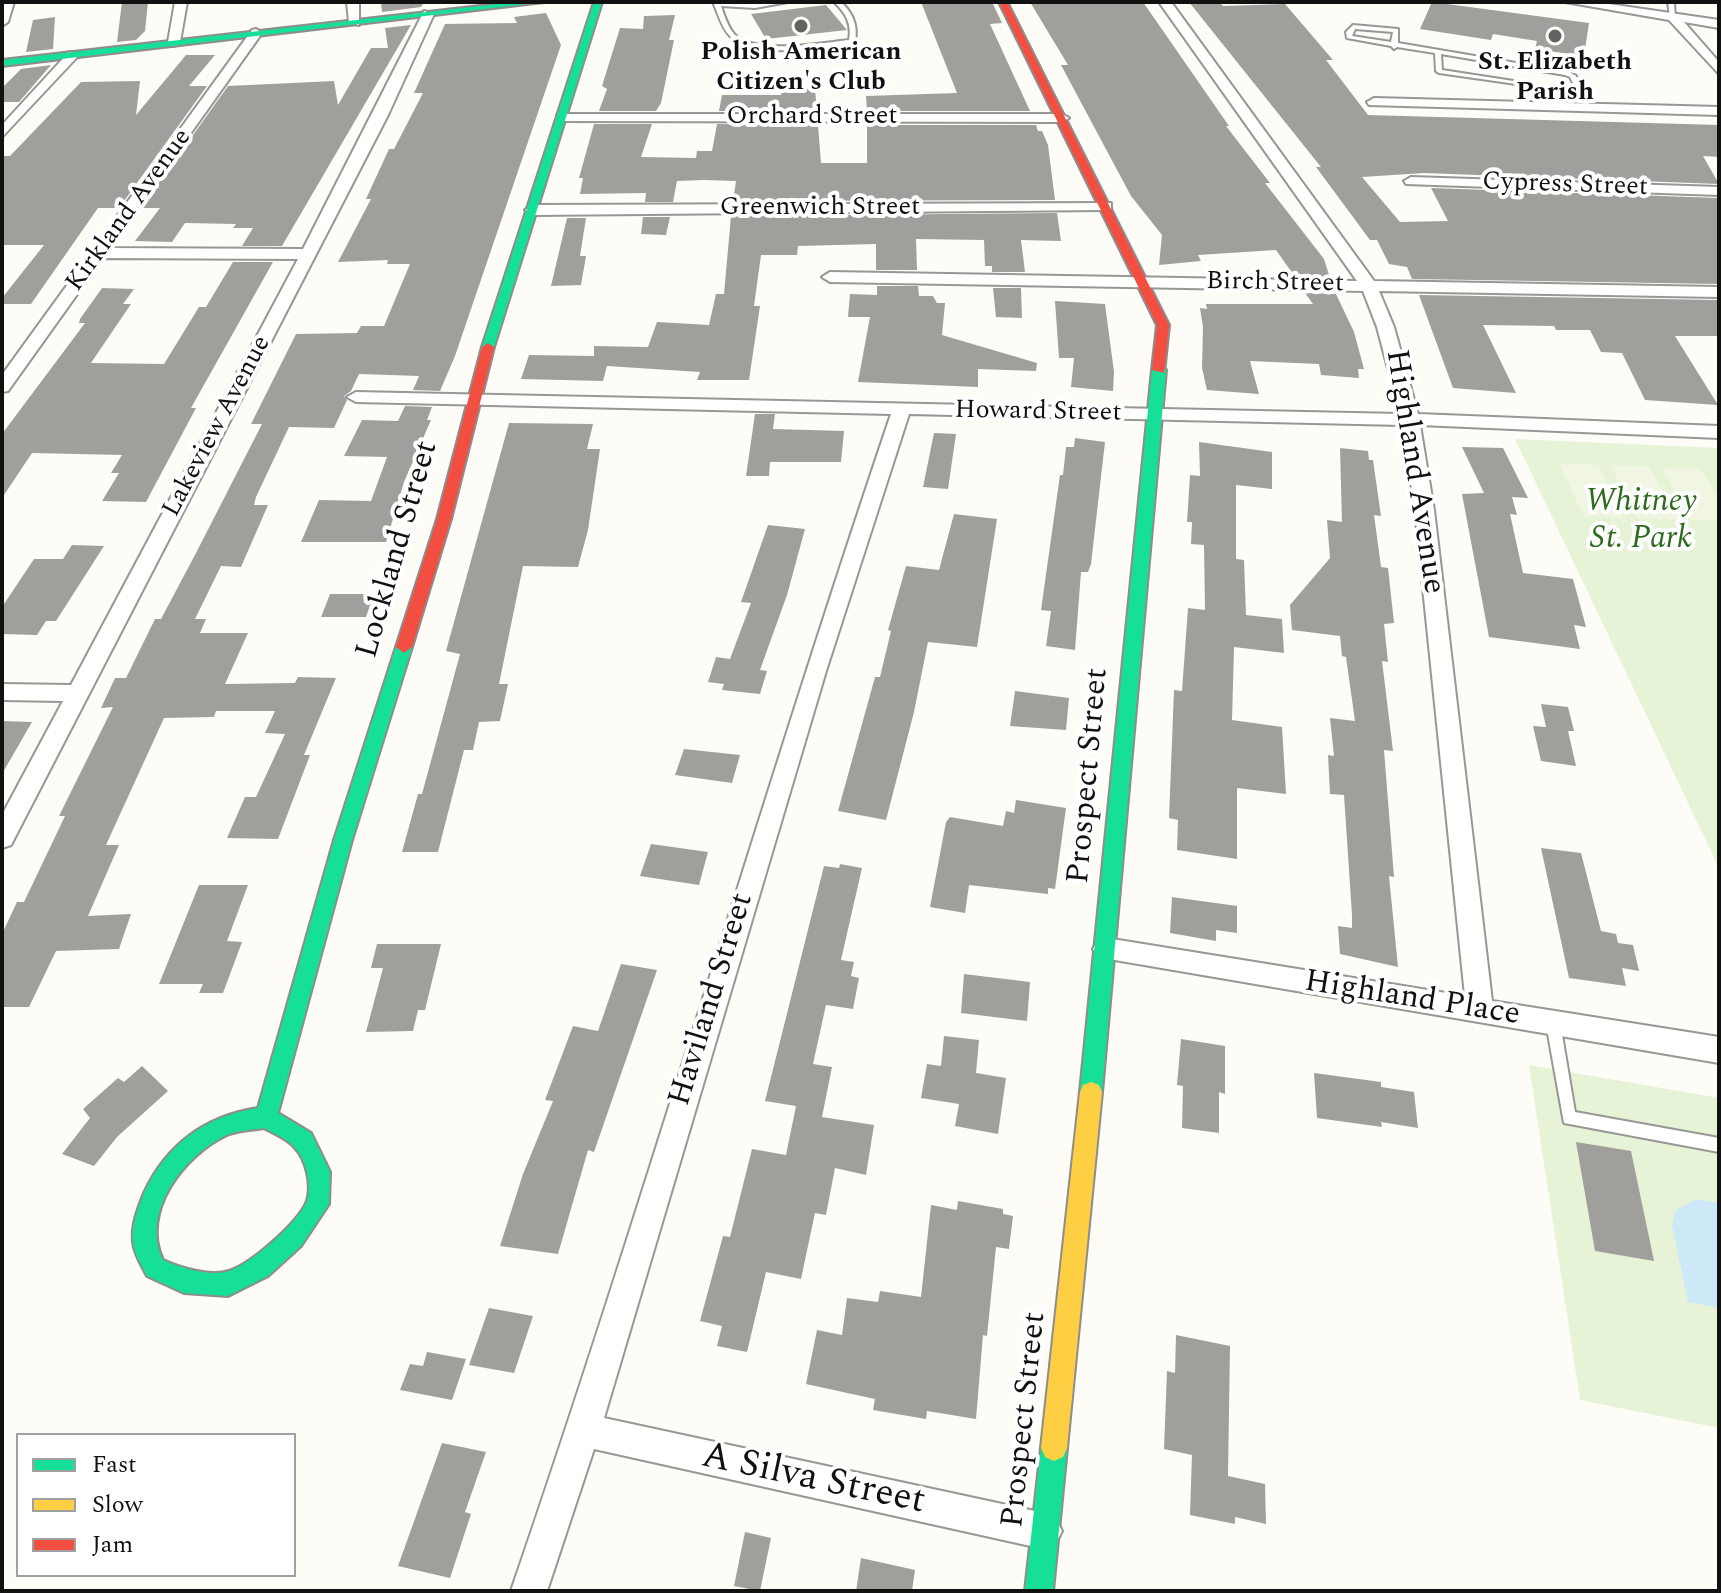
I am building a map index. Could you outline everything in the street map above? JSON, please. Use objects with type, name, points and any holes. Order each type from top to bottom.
[{"type":"street","points":[[2,22],[8,2]]},
{"type":"street","points":[[174,42],[181,2]]},
{"type":"street","points":[[353,2],[355,22]]},
{"type":"street","name":"Lockland Street","points":[[266,1117],[343,840],[444,519],[473,400],[598,2]]},
{"type":"street","name":"Prospect Street","points":[[1003,2],[1145,283],[1163,325],[1119,770],[1106,949],[1039,1591]]},
{"type":"street","name":"Highland Avenue","points":[[1165,2],[1369,286],[1390,332],[1409,418],[1431,573],[1480,1011]]},
{"type":"street","points":[[1571,2],[1719,24]]},
{"type":"street","points":[[2,63],[528,3]]},
{"type":"street","name":"Lakeview Avenue","points":[[2,838],[408,63],[428,14]]},
{"type":"street","points":[[1673,17],[1719,70]]},
{"type":"street","name":"Kirkland Avenue","points":[[2,387],[102,253],[256,33]]},
{"type":"street","points":[[2,133],[73,55]]},
{"type":"street","points":[[1374,102],[1719,111]]},
{"type":"street","name":"Orchard Street","points":[[562,118],[1062,118]]},
{"type":"street","name":"Cypress Street","points":[[1411,181],[1719,191]]},
{"type":"street","name":"Greenwich Street","points":[[533,210],[1106,206]]},
{"type":"street","points":[[102,253],[307,254]]},
{"type":"street","name":"Birch Street","points":[[830,277],[1719,292]]},
{"type":"street","name":"Howard Street","points":[[356,397],[901,411],[1409,418],[1719,432]]},
{"type":"street","name":"Haviland Street","points":[[529,1591],[583,1430],[737,920],[901,411]]},
{"type":"street","points":[[2,692],[80,693]]},
{"type":"street","name":"Highland Place","points":[[1106,949],[1719,1050]]},
{"type":"street","points":[[266,1117],[303,1140],[319,1172],[318,1204],[293,1238],[260,1268],[228,1284],[184,1281],[155,1268],[144,1242],[149,1207],[167,1171],[197,1141],[224,1125],[266,1117]]},
{"type":"street","name":"A Silva Street","points":[[583,1430],[1044,1531]]},
{"type":"lane","points":[[716,3],[755,6],[785,2]]},
{"type":"lane","points":[[716,3],[732,36],[749,45],[765,47],[852,42],[855,35],[847,10],[837,2]]},
{"type":"lane","points":[[1671,2],[1673,17]]},
{"type":"lane","points":[[1394,47],[1396,30],[1365,25],[1353,27],[1349,32],[1357,41],[1394,47],[1438,54],[1530,68],[1573,76],[1588,109]]},
{"type":"lane","points":[[1438,54],[1439,71],[1530,84]]},
{"type":"lane","points":[[1530,68],[1530,84],[1538,107]]},
{"type":"lane","points":[[1553,1023],[1569,1118],[1719,1145]]},
{"type":"green space","name":"Whitney St. Park","points":[[1515,439],[1719,448],[1719,868]]},
{"type":"green space","points":[[1559,464],[1598,465],[1625,518],[1584,516]]},
{"type":"green space","points":[[1610,465],[1649,467],[1679,520],[1637,518]]},
{"type":"green space","points":[[1662,467],[1701,469],[1719,499],[1719,521],[1691,520]]},
{"type":"green space","points":[[1529,1065],[1719,1098],[1719,1428],[1580,1400]]},
{"type":"water","points":[[1696,1199],[1719,1203],[1719,1308],[1688,1302],[1672,1225],[1675,1211]]},
{"type":"building","points":[[122,2],[148,2],[145,31],[136,40],[117,42]]},
{"type":"building","points":[[381,2],[424,2],[421,7],[382,12]]},
{"type":"building","points":[[921,2],[992,2],[1002,23],[990,24],[1030,111],[867,111],[866,96],[957,93]]},
{"type":"building","points":[[1030,2],[1143,2],[1229,126],[1226,126],[1270,183],[1265,183],[1324,259],[1330,278],[1295,277],[1276,250],[1198,255],[1201,261],[1159,265],[1162,235],[1131,196],[1061,65],[1068,65]]},
{"type":"building","points":[[1189,2],[1219,2],[1223,6],[1285,4],[1333,60],[1326,60],[1368,115],[1719,125],[1719,157],[1703,156],[1719,184],[1424,173],[1362,177],[1400,222],[1448,221],[1431,188],[1719,198],[1719,284],[1412,279],[1407,267],[1389,264],[1377,240],[1370,240],[1316,167],[1321,167]]},
{"type":"building","points":[[1432,2],[1589,23],[1584,56],[1535,49],[1537,41],[1493,34],[1491,40],[1420,29]]},
{"type":"building","name":"Polish American Citizen's Club","points":[[826,5],[847,30],[766,39],[751,14]]},
{"type":"building","points":[[546,13],[561,45],[455,356],[440,391],[413,390],[419,376],[359,374],[351,391],[344,396],[347,400],[334,428],[289,427],[256,497],[254,505],[268,505],[241,567],[221,566],[195,619],[206,619],[200,633],[248,633],[225,684],[295,683],[298,677],[336,678],[304,755],[310,755],[278,839],[227,838],[245,797],[256,797],[285,734],[265,733],[275,711],[216,711],[214,717],[164,718],[106,845],[119,845],[88,916],[131,914],[119,949],[56,951],[29,1007],[2,1007],[2,934],[17,902],[24,902],[65,816],[59,816],[113,707],[101,708],[115,678],[126,678],[155,619],[161,619],[196,553],[262,424],[251,424],[296,334],[357,333],[361,326],[384,326],[410,264],[387,264],[388,260],[338,262],[371,199],[366,199],[389,149],[394,149],[423,93],[414,93],[445,24],[517,23],[514,17]]},
{"type":"building","points":[[675,15],[669,40],[674,40],[661,103],[656,111],[599,111],[607,89],[602,86],[620,28],[643,29],[644,16]]},
{"type":"building","points":[[55,17],[53,49],[26,52],[33,20]]},
{"type":"building","points":[[411,25],[282,246],[242,246],[253,228],[233,228],[236,224],[185,223],[172,242],[135,241],[160,208],[141,208],[228,86],[334,81],[338,105],[371,48],[388,48],[385,28]]},
{"type":"building","points":[[186,55],[215,55],[189,86],[207,86],[119,208],[98,208],[31,304],[2,304],[2,298],[44,245],[2,245],[2,156],[10,156],[81,82],[140,81],[136,115]]},
{"type":"building","points":[[51,65],[19,102],[2,102],[2,88],[21,69]]},
{"type":"building","points":[[783,88],[815,89],[817,111],[719,111],[722,95],[781,95]]},
{"type":"building","points":[[594,124],[652,124],[641,157],[696,158],[697,151],[712,151],[717,124],[818,125],[821,163],[867,163],[867,125],[1036,125],[1048,145],[1055,200],[733,201],[736,181],[704,180],[677,181],[673,202],[645,202],[646,193],[580,194],[583,178],[579,178]]},
{"type":"building","points":[[1057,213],[1061,241],[1021,240],[1025,272],[992,272],[992,266],[985,266],[984,240],[916,239],[917,270],[876,270],[876,244],[798,246],[797,255],[761,255],[754,306],[760,306],[749,380],[697,380],[700,372],[607,366],[603,381],[521,379],[529,355],[594,356],[594,346],[648,347],[657,322],[709,325],[716,294],[724,294],[731,216]]},
{"type":"building","points":[[643,217],[670,217],[666,235],[641,234]]},
{"type":"building","points":[[567,218],[586,218],[580,256],[586,256],[581,285],[551,286]]},
{"type":"building","points":[[233,262],[273,262],[191,408],[196,408],[146,502],[102,501],[119,473],[111,473],[122,455],[32,453],[2,498],[2,434],[85,323],[79,323],[80,319],[102,288],[134,289],[123,304],[131,304],[91,363],[164,364],[199,307],[206,307]]},
{"type":"building","points":[[877,286],[918,286],[919,296],[933,296],[937,303],[945,303],[942,335],[1037,363],[1036,371],[978,369],[978,387],[858,382],[870,317],[848,317],[850,294],[877,295]]},
{"type":"building","points":[[993,288],[1021,288],[1022,318],[996,317]]},
{"type":"building","points":[[1305,293],[1336,294],[1354,332],[1364,369],[1358,369],[1359,378],[1321,375],[1319,364],[1250,361],[1259,394],[1207,390],[1202,368],[1200,308],[1207,309],[1206,304],[1313,304]]},
{"type":"building","points":[[1419,295],[1719,300],[1719,336],[1675,336],[1718,405],[1645,400],[1622,353],[1601,352],[1590,330],[1556,330],[1554,326],[1483,325],[1516,393],[1453,388]]},
{"type":"building","points":[[1055,301],[1105,304],[1114,372],[1113,391],[1071,387],[1074,358],[1059,358]]},
{"type":"building","points":[[405,406],[432,407],[427,420],[431,420],[404,482],[386,542],[301,542],[319,500],[371,501],[387,457],[344,456],[362,420],[398,421]]},
{"type":"building","points":[[755,414],[775,414],[773,429],[844,431],[841,462],[770,462],[769,476],[746,476]]},
{"type":"building","points":[[509,423],[593,424],[587,449],[600,449],[588,530],[578,567],[523,566],[499,684],[508,684],[500,721],[479,722],[473,750],[464,750],[438,852],[402,852],[418,794],[422,794],[460,654],[446,651]]},
{"type":"building","points":[[934,433],[956,434],[948,489],[923,487]]},
{"type":"building","points":[[1075,438],[1105,442],[1091,564],[1088,572],[1081,572],[1075,650],[1046,646],[1051,611],[1041,610],[1060,475],[1063,475],[1066,447],[1074,447]]},
{"type":"building","points":[[1199,442],[1272,452],[1272,489],[1236,485],[1236,559],[1244,560],[1246,615],[1282,619],[1284,653],[1234,647],[1232,720],[1282,727],[1286,794],[1237,788],[1237,859],[1177,850],[1178,820],[1169,818],[1174,690],[1182,691],[1188,608],[1205,610],[1204,545],[1191,544],[1192,522],[1187,522],[1190,475],[1200,476]]},
{"type":"building","points":[[1462,447],[1503,448],[1528,498],[1512,497],[1517,515],[1510,514],[1523,573],[1573,579],[1586,627],[1574,625],[1580,649],[1489,637],[1462,494],[1484,493]]},
{"type":"building","points":[[1340,448],[1368,451],[1369,460],[1373,460],[1381,516],[1374,515],[1381,567],[1388,568],[1394,623],[1384,624],[1388,662],[1382,661],[1393,751],[1384,750],[1394,877],[1389,876],[1398,967],[1340,954],[1338,926],[1352,928],[1352,915],[1344,795],[1330,794],[1328,755],[1334,756],[1330,718],[1355,721],[1346,657],[1342,656],[1340,636],[1292,630],[1290,605],[1330,558],[1327,520],[1342,522]]},
{"type":"building","points":[[954,514],[997,519],[977,647],[928,642],[914,712],[886,820],[838,811],[875,677],[880,677],[891,631],[888,630],[906,566],[939,570]]},
{"type":"building","points":[[768,525],[805,529],[787,595],[760,670],[767,671],[760,694],[722,690],[724,684],[708,682],[716,657],[730,659],[751,603],[741,602]]},
{"type":"building","points":[[72,545],[104,546],[56,621],[46,621],[37,635],[2,634],[2,607],[34,559],[63,559]]},
{"type":"building","points":[[330,594],[374,594],[366,617],[321,617]]},
{"type":"building","points":[[1015,691],[1069,698],[1066,730],[1010,726]]},
{"type":"building","points":[[1541,704],[1568,707],[1574,731],[1568,731],[1576,766],[1541,761],[1533,726],[1546,727]]},
{"type":"building","points":[[2,721],[32,722],[2,774]]},
{"type":"building","points":[[684,749],[740,755],[732,783],[675,775]]},
{"type":"building","points":[[1016,800],[1066,808],[1055,889],[1048,888],[1048,894],[969,885],[965,913],[930,907],[946,822],[950,817],[1003,826],[1006,811],[1014,813]]},
{"type":"building","points":[[651,844],[708,852],[699,885],[640,876]]},
{"type":"building","points":[[1541,848],[1581,853],[1601,931],[1616,934],[1618,943],[1633,945],[1639,971],[1622,968],[1626,986],[1569,978]]},
{"type":"building","points":[[840,864],[862,868],[841,960],[854,962],[851,976],[859,978],[853,1009],[826,1005],[813,1064],[832,1067],[822,1117],[874,1125],[866,1175],[835,1168],[826,1215],[815,1213],[801,1279],[766,1272],[747,1352],[717,1346],[722,1326],[700,1321],[723,1236],[730,1237],[752,1149],[786,1155],[796,1106],[765,1101],[824,866],[839,868]]},
{"type":"building","points":[[199,885],[248,885],[227,941],[242,942],[223,993],[199,993],[203,984],[159,984]]},
{"type":"building","points":[[1172,897],[1237,906],[1237,933],[1216,930],[1216,941],[1170,933]]},
{"type":"building","points":[[377,944],[441,944],[425,1010],[418,1010],[413,1031],[366,1032],[383,968],[371,968]]},
{"type":"building","points":[[621,964],[657,970],[594,1152],[588,1150],[558,1254],[500,1246],[523,1174],[553,1101],[545,1100],[573,1026],[598,1031]]},
{"type":"building","points":[[964,974],[1030,982],[1027,1021],[961,1013]]},
{"type":"building","points":[[944,1036],[979,1040],[976,1073],[1006,1078],[998,1134],[955,1126],[959,1104],[921,1098],[927,1064],[941,1066]]},
{"type":"building","points":[[1181,1039],[1225,1046],[1225,1094],[1219,1092],[1219,1133],[1182,1128],[1183,1086],[1177,1085]]},
{"type":"building","points":[[142,1066],[168,1091],[117,1137],[94,1166],[62,1154],[90,1118],[83,1109],[118,1078],[124,1082]]},
{"type":"building","points":[[1314,1073],[1381,1082],[1381,1087],[1414,1092],[1418,1128],[1381,1122],[1382,1127],[1317,1118]]},
{"type":"building","points":[[1576,1142],[1631,1151],[1654,1261],[1595,1251]]},
{"type":"building","points":[[958,1201],[1003,1209],[1003,1214],[1013,1216],[1009,1249],[996,1247],[987,1336],[983,1335],[976,1419],[927,1411],[926,1419],[873,1410],[875,1399],[806,1384],[817,1330],[842,1335],[847,1298],[878,1302],[880,1291],[921,1297],[931,1205],[957,1210]]},
{"type":"building","points":[[489,1308],[533,1316],[514,1373],[469,1365]]},
{"type":"building","points":[[1176,1335],[1230,1346],[1228,1476],[1265,1484],[1266,1524],[1235,1517],[1235,1524],[1190,1515],[1192,1455],[1164,1449],[1167,1371],[1175,1373]]},
{"type":"building","points":[[427,1352],[466,1359],[452,1400],[400,1390],[410,1364],[423,1366]]},
{"type":"building","points":[[442,1443],[486,1452],[465,1512],[471,1514],[450,1578],[398,1566]]},
{"type":"building","points":[[745,1532],[771,1538],[760,1591],[734,1586]]},
{"type":"building","points":[[861,1558],[915,1570],[912,1591],[856,1591]]},
{"type":"traffic: fast","points":[[2,63],[540,2]]},
{"type":"traffic: fast","points":[[488,347],[598,2]]},
{"type":"traffic: fast","points":[[1091,1092],[1159,370]]},
{"type":"traffic: fast","points":[[266,1117],[303,1140],[319,1172],[318,1204],[293,1238],[260,1268],[228,1284],[184,1281],[155,1268],[144,1242],[146,1221],[158,1187],[179,1157],[207,1134],[223,1126],[266,1117],[343,840],[404,647]]},
{"type":"traffic: fast","points":[[1039,1591],[1054,1448]]},
{"type":"traffic: slow","points":[[1054,1448],[1091,1092]]},
{"type":"traffic: jam","points":[[1003,2],[1163,325],[1159,370]]},
{"type":"traffic: jam","points":[[404,647],[444,519],[488,347]]},
{"type":"place","name":"Polish American Citizen's Club","points":[[801,26]]},
{"type":"place","name":"St. Elizabeth Parish","points":[[1555,36]]}]
